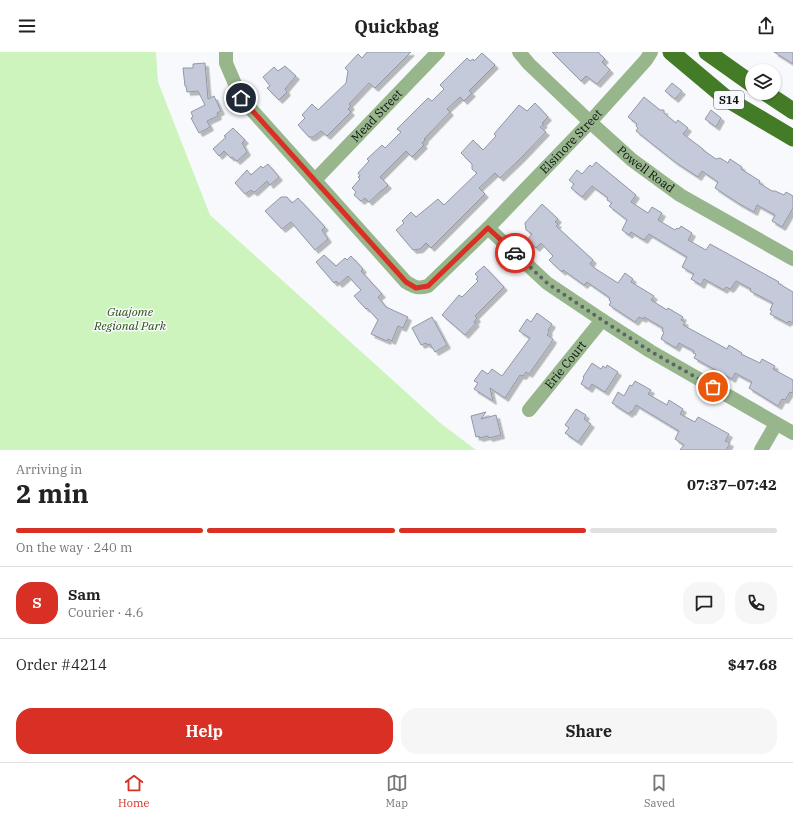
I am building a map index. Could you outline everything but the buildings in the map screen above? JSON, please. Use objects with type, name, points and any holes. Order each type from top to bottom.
[{"type":"main road","name":"S14","points":[[671,52],[727,99],[793,138]]},
{"type":"main road","points":[[707,52],[745,79]]},
{"type":"main road","points":[[776,100],[793,111]]},
{"type":"street","name":"Elsinore Street","points":[[226,52],[226,62],[241,98],[406,282],[416,288],[428,286],[488,228],[590,122],[646,60],[651,52]]},
{"type":"street","name":"Mead Street","points":[[315,180],[438,52]]},
{"type":"street","name":"Powell Road","points":[[519,52],[529,64],[632,160],[680,195],[793,259]]},
{"type":"street","points":[[488,228],[547,283],[602,320],[650,351],[793,433]]},
{"type":"street","name":"Erie Court","points":[[530,410],[602,320]]},
{"type":"street","points":[[761,450],[776,424]]},
{"type":"green space","name":"Guajome Regional Park","points":[[0,52],[156,52],[158,82],[210,215],[439,422],[476,450],[0,450]]},
{"type":"way so far","points":[[515,253],[547,283],[650,351],[713,387]]},
{"type":"route","points":[[241,98],[406,282],[416,288],[428,286],[488,228],[515,253]]}]
